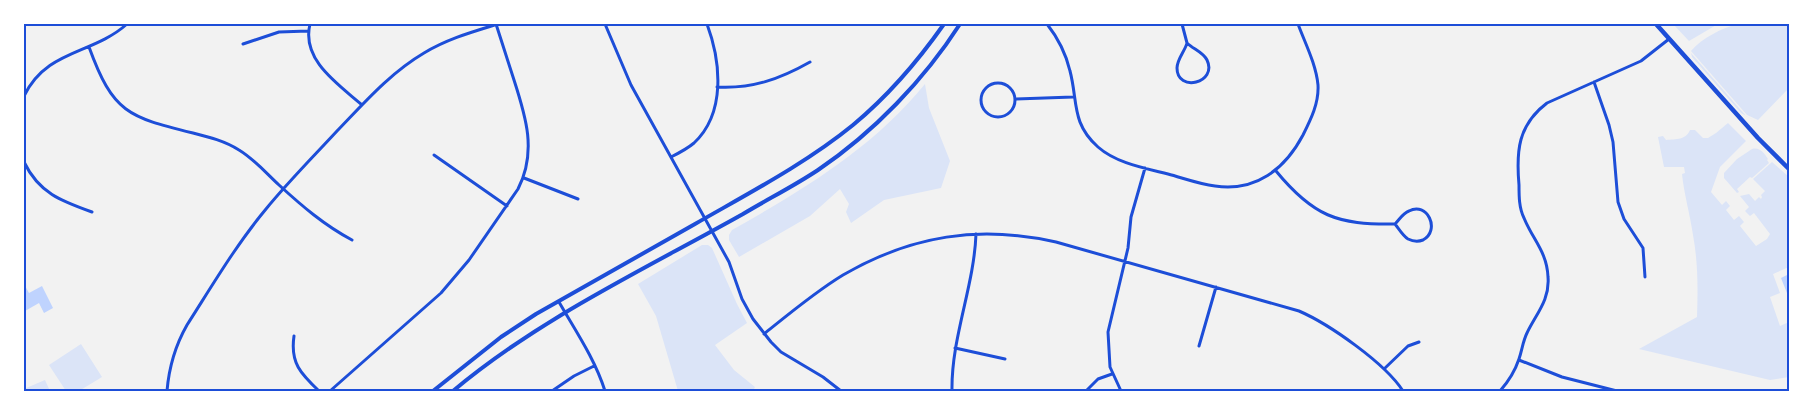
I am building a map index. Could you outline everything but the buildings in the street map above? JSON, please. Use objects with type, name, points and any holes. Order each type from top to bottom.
[{"type":"main road","points":[[1656,24],[1789,170]]},
{"type":"street","points":[[24,96],[29,85],[47,66],[62,57],[108,38],[128,24]]},
{"type":"street","points":[[310,24],[308,32],[310,49],[316,62],[362,106]]},
{"type":"street","points":[[167,391],[171,363],[187,325],[246,235],[284,189],[385,82],[424,53],[456,37],[497,24],[527,123],[529,152],[524,178],[469,260],[441,293],[330,391]]},
{"type":"street","points":[[606,24],[630,85],[729,262],[749,312],[764,334],[781,352],[823,377],[841,391]]},
{"type":"street","points":[[671,157],[694,143],[712,116],[717,87],[714,53],[707,24]]},
{"type":"street","points":[[433,391],[501,338],[559,302],[802,162],[853,125],[901,79],[944,24]]},
{"type":"street","points":[[453,391],[509,348],[565,312],[818,170],[862,136],[911,88],[944,48],[960,24]]},
{"type":"street","points":[[1047,24],[1066,57],[1072,81],[1073,97],[1082,128],[1097,147],[1114,158],[1145,168],[1205,184],[1225,187],[1254,182],[1276,171],[1297,146],[1315,108],[1317,96],[1316,76],[1298,24]]},
{"type":"street","points":[[1182,24],[1187,43],[1193,50],[1205,56],[1209,66],[1207,76],[1200,82],[1188,83],[1182,80],[1178,73],[1178,62],[1184,53],[1187,43]]},
{"type":"street","points":[[243,44],[279,32],[308,32]]},
{"type":"street","points":[[1500,391],[1519,360],[1527,334],[1544,304],[1548,279],[1547,266],[1543,254],[1526,224],[1521,209],[1517,166],[1519,143],[1528,124],[1541,108],[1555,99],[1641,62],[1669,39]]},
{"type":"street","points":[[89,47],[106,87],[128,111],[151,122],[216,139],[231,145],[251,158],[319,220],[352,240]]},
{"type":"street","points":[[717,87],[733,88],[760,84],[783,77],[810,62]]},
{"type":"street","points":[[999,82],[1012,90],[1015,99],[1010,112],[1001,117],[987,114],[980,101],[982,91],[990,84],[999,82]]},
{"type":"street","points":[[1594,82],[1613,142],[1618,202],[1624,219],[1644,248],[1645,277]]},
{"type":"street","points":[[1015,99],[1073,97]]},
{"type":"street","points":[[434,155],[507,206]]},
{"type":"street","points":[[24,162],[38,184],[53,196],[66,203],[92,212]]},
{"type":"street","points":[[1121,391],[1112,374],[1108,332],[1126,261],[1131,217],[1145,168]]},
{"type":"street","points":[[1276,171],[1298,197],[1313,208],[1329,216],[1357,224],[1395,224],[1409,210],[1417,209],[1427,214],[1432,228],[1428,236],[1423,240],[1412,241],[1406,238],[1395,224]]},
{"type":"street","points":[[524,178],[578,198]]},
{"type":"street","points":[[764,334],[814,294],[844,274],[896,250],[931,240],[976,234],[1002,234],[1034,237],[1126,261],[1282,305],[1313,317],[1384,369],[1403,391]]},
{"type":"street","points":[[952,391],[952,368],[955,348],[975,254],[976,234]]},
{"type":"street","points":[[1199,346],[1216,287]]},
{"type":"street","points":[[559,302],[586,348],[605,391]]},
{"type":"street","points":[[294,336],[292,348],[296,364],[319,391]]},
{"type":"street","points":[[1384,369],[1408,346],[1420,342]]},
{"type":"street","points":[[955,348],[1005,359]]},
{"type":"street","points":[[1519,360],[1562,377],[1617,391]]},
{"type":"street","points":[[552,391],[569,379],[594,366]]},
{"type":"street","points":[[1086,391],[1098,379],[1112,374]]},
{"type":"shaded area","points":[[1673,24],[1718,24],[1689,41]]},
{"type":"shaded area","points":[[1738,24],[1789,24],[1789,88],[1758,120],[1747,115],[1691,51],[1713,34]]},
{"type":"shaded area","points":[[1691,53],[1746,116],[1741,113],[1692,57]]},
{"type":"shaded area","points":[[925,84],[929,108],[950,161],[941,188],[884,200],[851,223],[846,212],[849,204],[840,189],[810,216],[739,257],[729,240],[732,230],[811,183],[860,148],[905,107]]},
{"type":"shaded area","points":[[1728,123],[1746,141],[1720,167],[1711,192],[1722,205],[1726,201],[1730,206],[1726,210],[1734,220],[1739,216],[1744,222],[1740,226],[1756,246],[1767,239],[1770,234],[1754,213],[1750,216],[1745,211],[1749,207],[1740,196],[1749,194],[1755,201],[1759,197],[1761,199],[1761,195],[1765,191],[1753,179],[1772,162],[1789,177],[1789,267],[1773,274],[1780,293],[1770,297],[1780,326],[1789,322],[1789,377],[1770,380],[1639,349],[1697,317],[1696,255],[1683,182],[1682,174],[1685,173],[1684,167],[1664,167],[1658,137],[1663,136],[1666,140],[1677,139],[1686,136],[1690,130],[1695,130],[1703,138],[1708,138]]},
{"type":"shaded area","points":[[1752,149],[1762,151],[1769,163],[1737,189],[1739,192],[1737,193],[1724,178],[1724,173],[1737,159]]},
{"type":"shaded area","points":[[702,245],[708,245],[712,248],[747,323],[715,345],[734,370],[755,387],[753,391],[678,391],[656,316],[638,284]]},
{"type":"shaded area","points":[[81,344],[102,377],[79,391],[66,391],[49,365]]},
{"type":"shaded area","points":[[45,380],[50,391],[24,391],[24,389]]},
{"type":"water","points":[[1789,274],[1789,298],[1781,278]]},
{"type":"water","points":[[24,284],[29,293],[42,286],[53,308],[44,313],[39,303],[25,311]]}]
